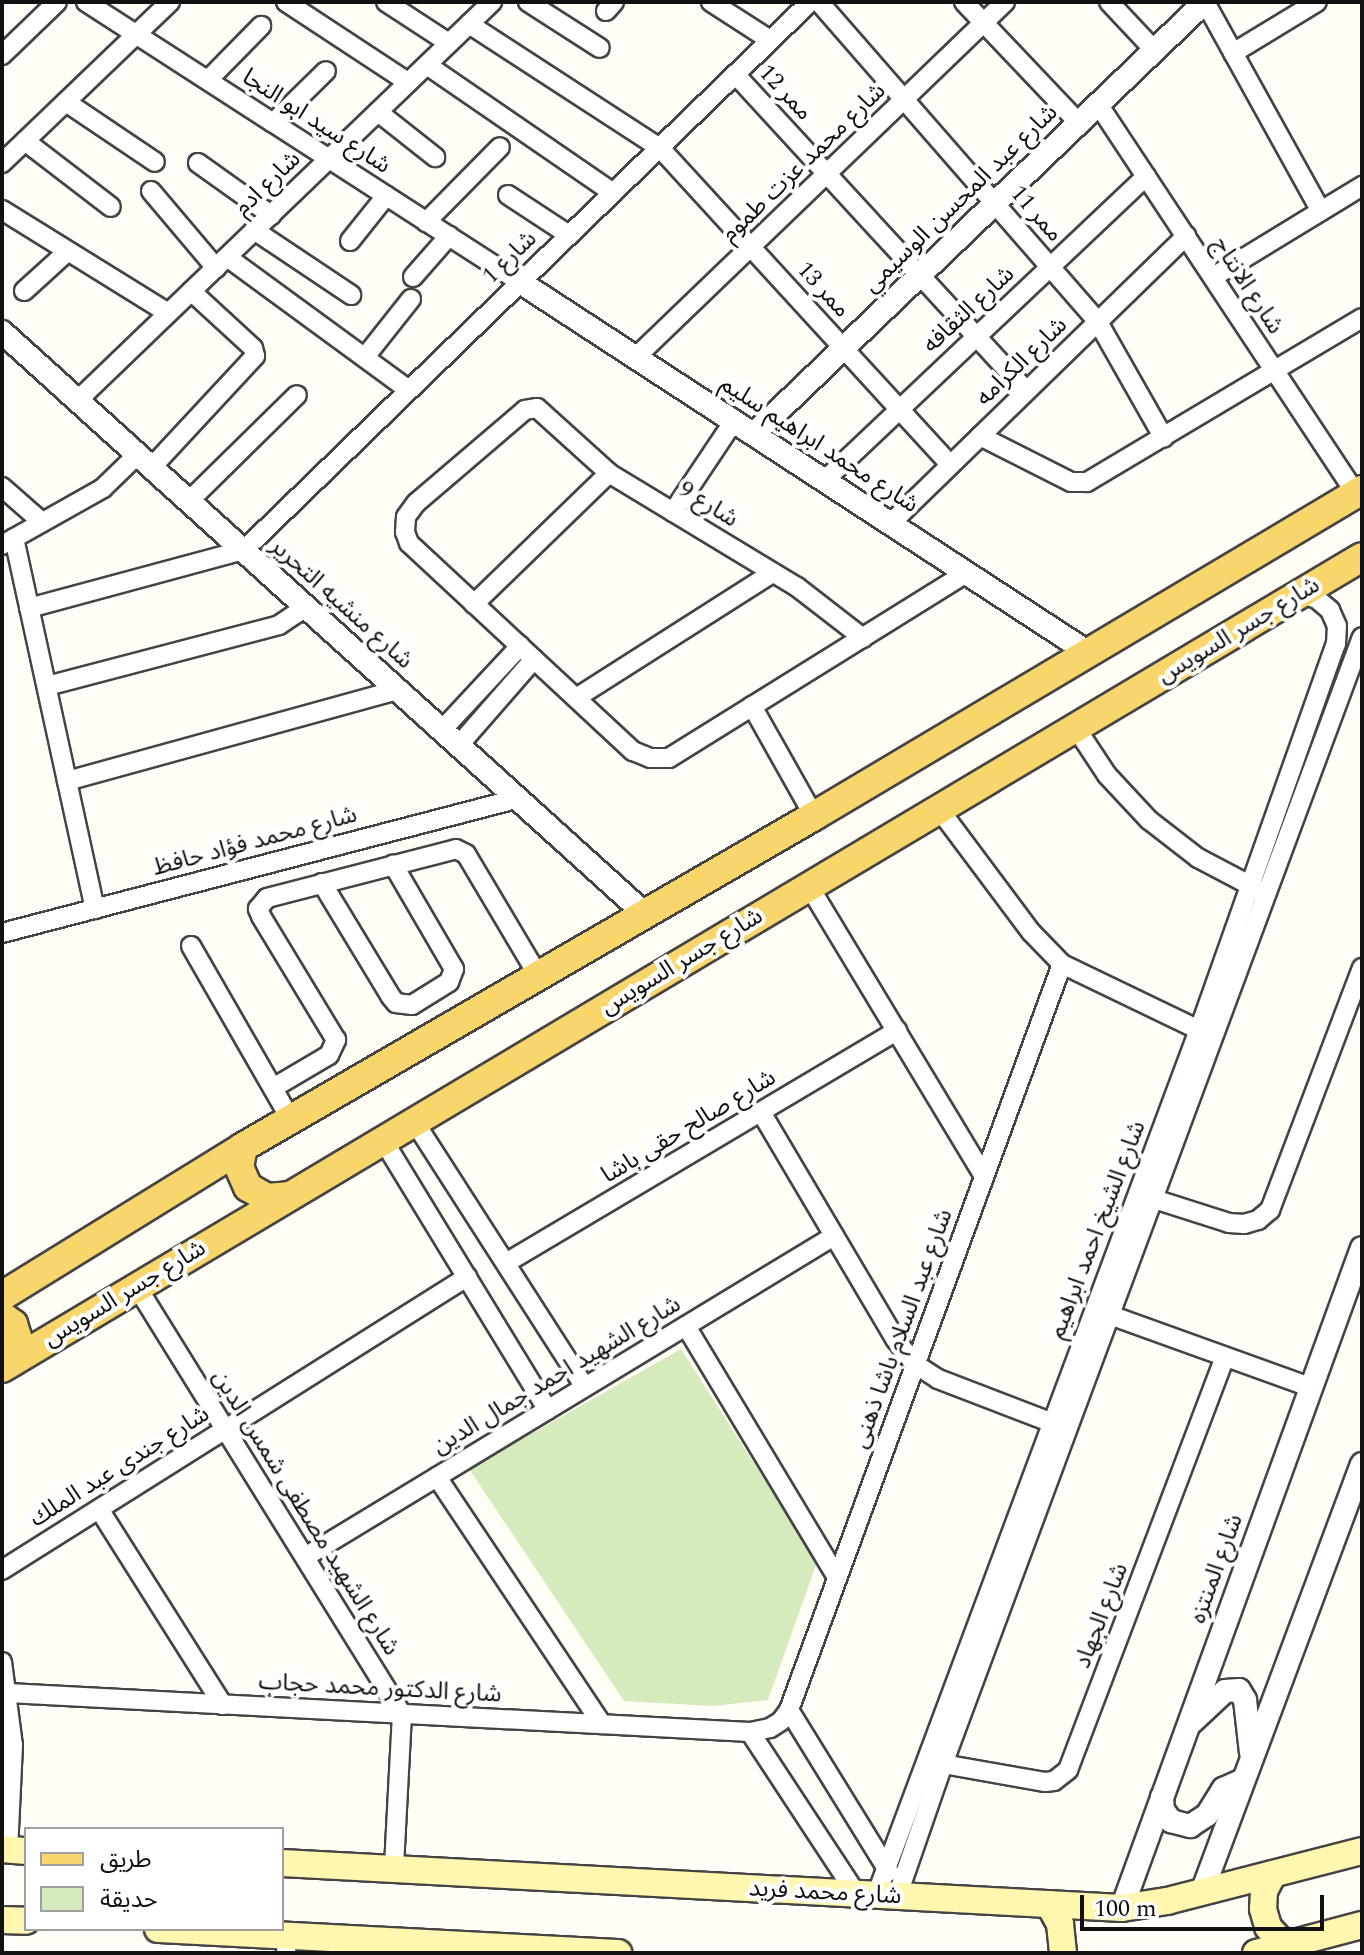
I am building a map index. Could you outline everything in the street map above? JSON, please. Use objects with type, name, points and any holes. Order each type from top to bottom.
[{"type":"main road","points":[[2,1296],[243,1147],[814,816],[1359,492]]},
{"type":"main road","name":"شارع جسر السويس","points":[[7,1365],[1362,557]]},
{"type":"main road","points":[[243,1147],[239,1167],[248,1187],[267,1198],[288,1196]]},
{"type":"main road","points":[[2,1316],[13,1324],[19,1343],[7,1365]]},
{"type":"main road","name":"شارع محمد فريد","points":[[284,1863],[1122,1908],[1202,1892],[1362,1851]]},
{"type":"main road","points":[[1273,1874],[1264,1891],[1263,1909],[1268,1927],[1285,1945]]},
{"type":"main road","points":[[1049,1904],[1060,1924],[1063,1953]]},
{"type":"main road","points":[[2,1920],[24,1921]]},
{"type":"main road","points":[[1256,1953],[1362,1925]]},
{"type":"main road","points":[[176,1931],[299,1945],[618,1953]]},
{"type":"street","points":[[2,55],[57,2]]},
{"type":"street","name":"شارع سيد ابو النجا","points":[[86,2],[520,282]]},
{"type":"street","points":[[2,163],[170,2]]},
{"type":"street","points":[[286,2],[408,82]]},
{"type":"street","points":[[386,2],[449,43]]},
{"type":"street","name":"شارع ادم","points":[[77,401],[492,2]]},
{"type":"street","points":[[528,2],[600,48]]},
{"type":"street","points":[[711,2],[770,40]]},
{"type":"street","name":"شارع 1","points":[[244,550],[810,2]]},
{"type":"street","name":"ممر 11","points":[[819,2],[1098,322],[1164,438]]},
{"type":"street","points":[[964,2],[1079,123]]},
{"type":"street","name":"شارع محمد عزت طموم","points":[[636,357],[1005,2]]},
{"type":"street","points":[[1109,2],[1154,50]]},
{"type":"street","points":[[1205,2],[1321,211]]},
{"type":"street","name":"شارع عبد المحسن الوسيمي","points":[[754,434],[1205,2]]},
{"type":"street","points":[[1233,53],[1317,2]]},
{"type":"street","name":"ممر 13","points":[[469,24],[660,148],[950,465]]},
{"type":"street","points":[[208,80],[261,26]]},
{"type":"street","points":[[427,65],[613,193]]},
{"type":"street","points":[[273,123],[326,71]]},
{"type":"street","name":"ممر 12","points":[[735,74],[1026,391]]},
{"type":"street","points":[[66,102],[155,162]]},
{"type":"street","name":"شارع الانتاج","points":[[1098,104],[1275,372],[1359,492]]},
{"type":"street","points":[[378,112],[435,157]]},
{"type":"street","points":[[25,141],[111,207]]},
{"type":"street","points":[[426,222],[500,147]]},
{"type":"street","points":[[198,163],[271,215]]},
{"type":"street","name":"شارع الثقافه","points":[[825,480],[1146,176]]},
{"type":"street","points":[[1213,277],[1362,186]]},
{"type":"street","points":[[151,191],[222,262],[409,390]]},
{"type":"street","points":[[508,195],[569,235]]},
{"type":"street","points":[[350,241],[386,196]]},
{"type":"street","points":[[2,210],[168,313]]},
{"type":"street","points":[[254,230],[351,295]]},
{"type":"street","points":[[413,277],[449,236]]},
{"type":"street","name":"شارع الكرامه","points":[[891,523],[1186,236]]},
{"type":"street","points":[[24,291],[68,251]]},
{"type":"street","name":"شارع محمد ابراهيم سليم","points":[[520,282],[1089,653]]},
{"type":"street","points":[[95,909],[29,608],[8,542],[144,461],[255,356],[253,348],[191,291]]},
{"type":"street","points":[[365,357],[411,299]]},
{"type":"street","points":[[980,436],[1071,482],[1095,479],[1362,318]]},
{"type":"street","name":"شارع منشيه التحرير","points":[[2,332],[645,914]]},
{"type":"street","points":[[189,501],[297,395]]},
{"type":"street","name":"شارع 9","points":[[474,604],[409,543],[404,526],[416,503],[525,410],[534,407],[541,409],[609,473],[820,602],[863,638]]},
{"type":"street","points":[[673,512],[734,421]]},
{"type":"street","points":[[609,473],[474,604],[633,751],[650,758],[669,758],[968,572]]},
{"type":"street","points":[[2,487],[42,522]]},
{"type":"street","points":[[29,608],[244,550]]},
{"type":"street","points":[[576,698],[772,573]]},
{"type":"street","points":[[1302,594],[1324,604],[1334,617],[1338,635],[1347,628],[1362,630]]},
{"type":"street","points":[[47,686],[279,625],[304,605]]},
{"type":"street","name":"شارع الشيخ احمد ابراهيم","points":[[877,1896],[943,1764],[1338,635]]},
{"type":"street","name":"شارع الشيخ احمد ابراهيم","points":[[887,1865],[1060,1426],[1110,1315],[1362,637]]},
{"type":"street","points":[[442,730],[520,646]]},
{"type":"street","points":[[459,745],[534,659]]},
{"type":"street","points":[[67,781],[397,690]]},
{"type":"street","points":[[752,706],[814,816]]},
{"type":"street","points":[[1076,728],[1107,775],[1149,820],[1198,858],[1268,893]]},
{"type":"street","name":"شارع محمد فؤاد حافظ","points":[[2,933],[520,798]]},
{"type":"street","points":[[939,809],[1031,932],[1062,964],[1199,1030]]},
{"type":"street","points":[[273,1088],[329,1055],[336,1040],[258,909],[267,898],[451,849],[466,854],[539,977]]},
{"type":"street","points":[[322,883],[391,997],[404,1006],[412,1005],[449,982],[454,969],[393,864]]},
{"type":"street","points":[[809,886],[984,1176]]},
{"type":"street","points":[[191,946],[291,1120]]},
{"type":"street","name":"شارع عبد السلام باشا ذهنى","points":[[789,1710],[1062,964]]},
{"type":"street","points":[[1154,1199],[1229,1223],[1258,1220],[1270,1210],[1362,968]]},
{"type":"street","name":"شارع صالح حقى باشا","points":[[506,1263],[897,1031]]},
{"type":"street","points":[[761,1112],[896,1340],[915,1364],[938,1379],[1060,1426]]},
{"type":"street","points":[[414,1121],[585,1387]]},
{"type":"street","points":[[383,1140],[548,1410]]},
{"type":"street","name":"شارع الشهيد احمد جمال الدين","points":[[305,1557],[834,1236]]},
{"type":"street","name":"شارع المنتزه","points":[[1122,1908],[1362,1248]]},
{"type":"street","name":"شارع جندى عبد الملك","points":[[2,1570],[467,1277]]},
{"type":"street","name":"شارع الشهيد مصطفى شمس الدين","points":[[137,1287],[402,1714]]},
{"type":"street","points":[[1110,1315],[1310,1387]]},
{"type":"street","points":[[686,1326],[837,1577]]},
{"type":"street","name":"شارع الجهاد","points":[[943,1764],[1045,1782],[1062,1777],[1068,1770],[1225,1357]]},
{"type":"street","points":[[1202,1892],[1362,1464]]},
{"type":"street","points":[[437,1477],[602,1724]]},
{"type":"street","points":[[99,1509],[223,1705]]},
{"type":"street","points":[[2,1662],[13,1745],[12,1850]]},
{"type":"street","points":[[1188,1725],[1225,1691],[1239,1690],[1245,1700],[1251,1759]]},
{"type":"street","name":"شارع الدكتور محمد حجاب","points":[[8,1693],[750,1732]]},
{"type":"street","points":[[789,1710],[887,1865],[877,1896],[750,1732],[770,1728],[789,1710]]},
{"type":"street","points":[[394,1868],[402,1714]]},
{"type":"street","points":[[1162,1797],[1163,1810],[1171,1821],[1190,1826],[1207,1815],[1223,1789],[1243,1780]]},
{"type":"green space","points":[[681,1349],[817,1562],[768,1700],[713,1706],[624,1701],[469,1469]]}]
